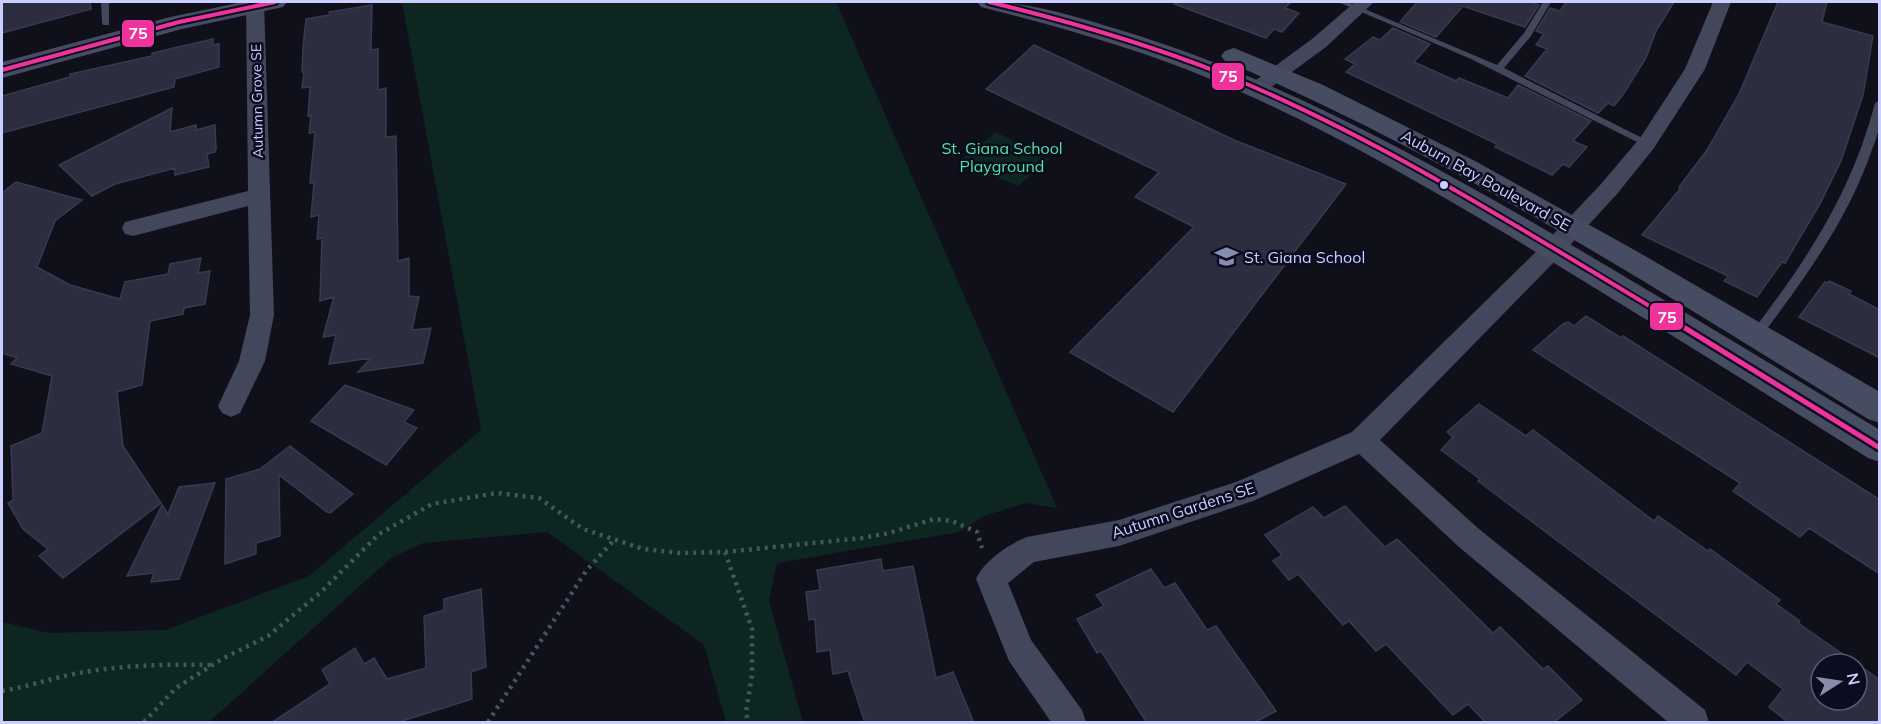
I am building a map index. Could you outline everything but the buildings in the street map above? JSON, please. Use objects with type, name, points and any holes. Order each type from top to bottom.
[{"type":"street","points":[[2,52],[105,12],[193,2]]},
{"type":"street","name":"Auburn Bay Boulevard SE","points":[[989,2],[1059,19],[1268,81],[1428,146],[1573,228],[1880,409]]},
{"type":"street","name":"Auburn Bay Boulevard SE","points":[[1069,2],[1171,32],[1268,81],[1553,249],[1880,448]]},
{"type":"street","name":"Autumn Gardens SE","points":[[992,579],[1027,550],[1119,533],[1142,526],[1243,492],[1362,440],[1553,249],[1647,143],[1695,69],[1722,2]]},
{"type":"street","points":[[2,70],[141,32],[262,3]]},
{"type":"street","name":"Autumn Grove SE","points":[[231,406],[252,362],[260,332],[263,298],[259,196],[262,3]]},
{"type":"street","points":[[1268,81],[1319,43],[1355,4]]},
{"type":"street","points":[[133,228],[259,196]]},
{"type":"street","points":[[1362,440],[1469,538],[1693,723]]},
{"type":"street","points":[[992,579],[1020,650],[1070,723]]},
{"type":"lane","points":[[1499,69],[1528,34],[1547,2]]},
{"type":"lane","points":[[1355,4],[1499,69],[1647,143]]},
{"type":"lane","points":[[1756,335],[1797,282],[1844,202],[1857,176],[1880,103]]},
{"type":"path","points":[[144,723],[176,688],[212,665],[268,636],[321,592],[379,534],[432,504],[497,493],[539,498],[583,530],[643,549],[670,552],[725,552],[849,540],[884,535],[917,521],[944,519],[977,532],[992,579]]},
{"type":"path","points":[[488,723],[586,571],[614,540]]},
{"type":"path","points":[[725,552],[752,629],[752,675],[746,712],[748,723]]},
{"type":"path","points":[[2,692],[71,675],[128,666],[172,663],[212,665]]},
{"type":"green space","points":[[402,2],[836,2],[1057,508],[1026,503],[984,516],[959,532],[777,563],[769,601],[803,722],[726,722],[704,645],[547,532],[423,543],[391,558],[209,722],[2,722],[2,622],[49,633],[165,630],[309,576],[481,430]]},
{"type":"green space","name":"St. Giana School Playground","points":[[996,132],[1049,159],[1018,186],[958,162]]},
{"type":"transit line","name":"75","points":[[2,70],[179,22],[275,2]]},
{"type":"transit line","name":"75","points":[[989,2],[1078,25],[1166,53],[1224,75],[1339,128],[1568,257],[1880,448]]},
{"type":"place","name":"St. Giana School","points":[[1226,257]]}]
